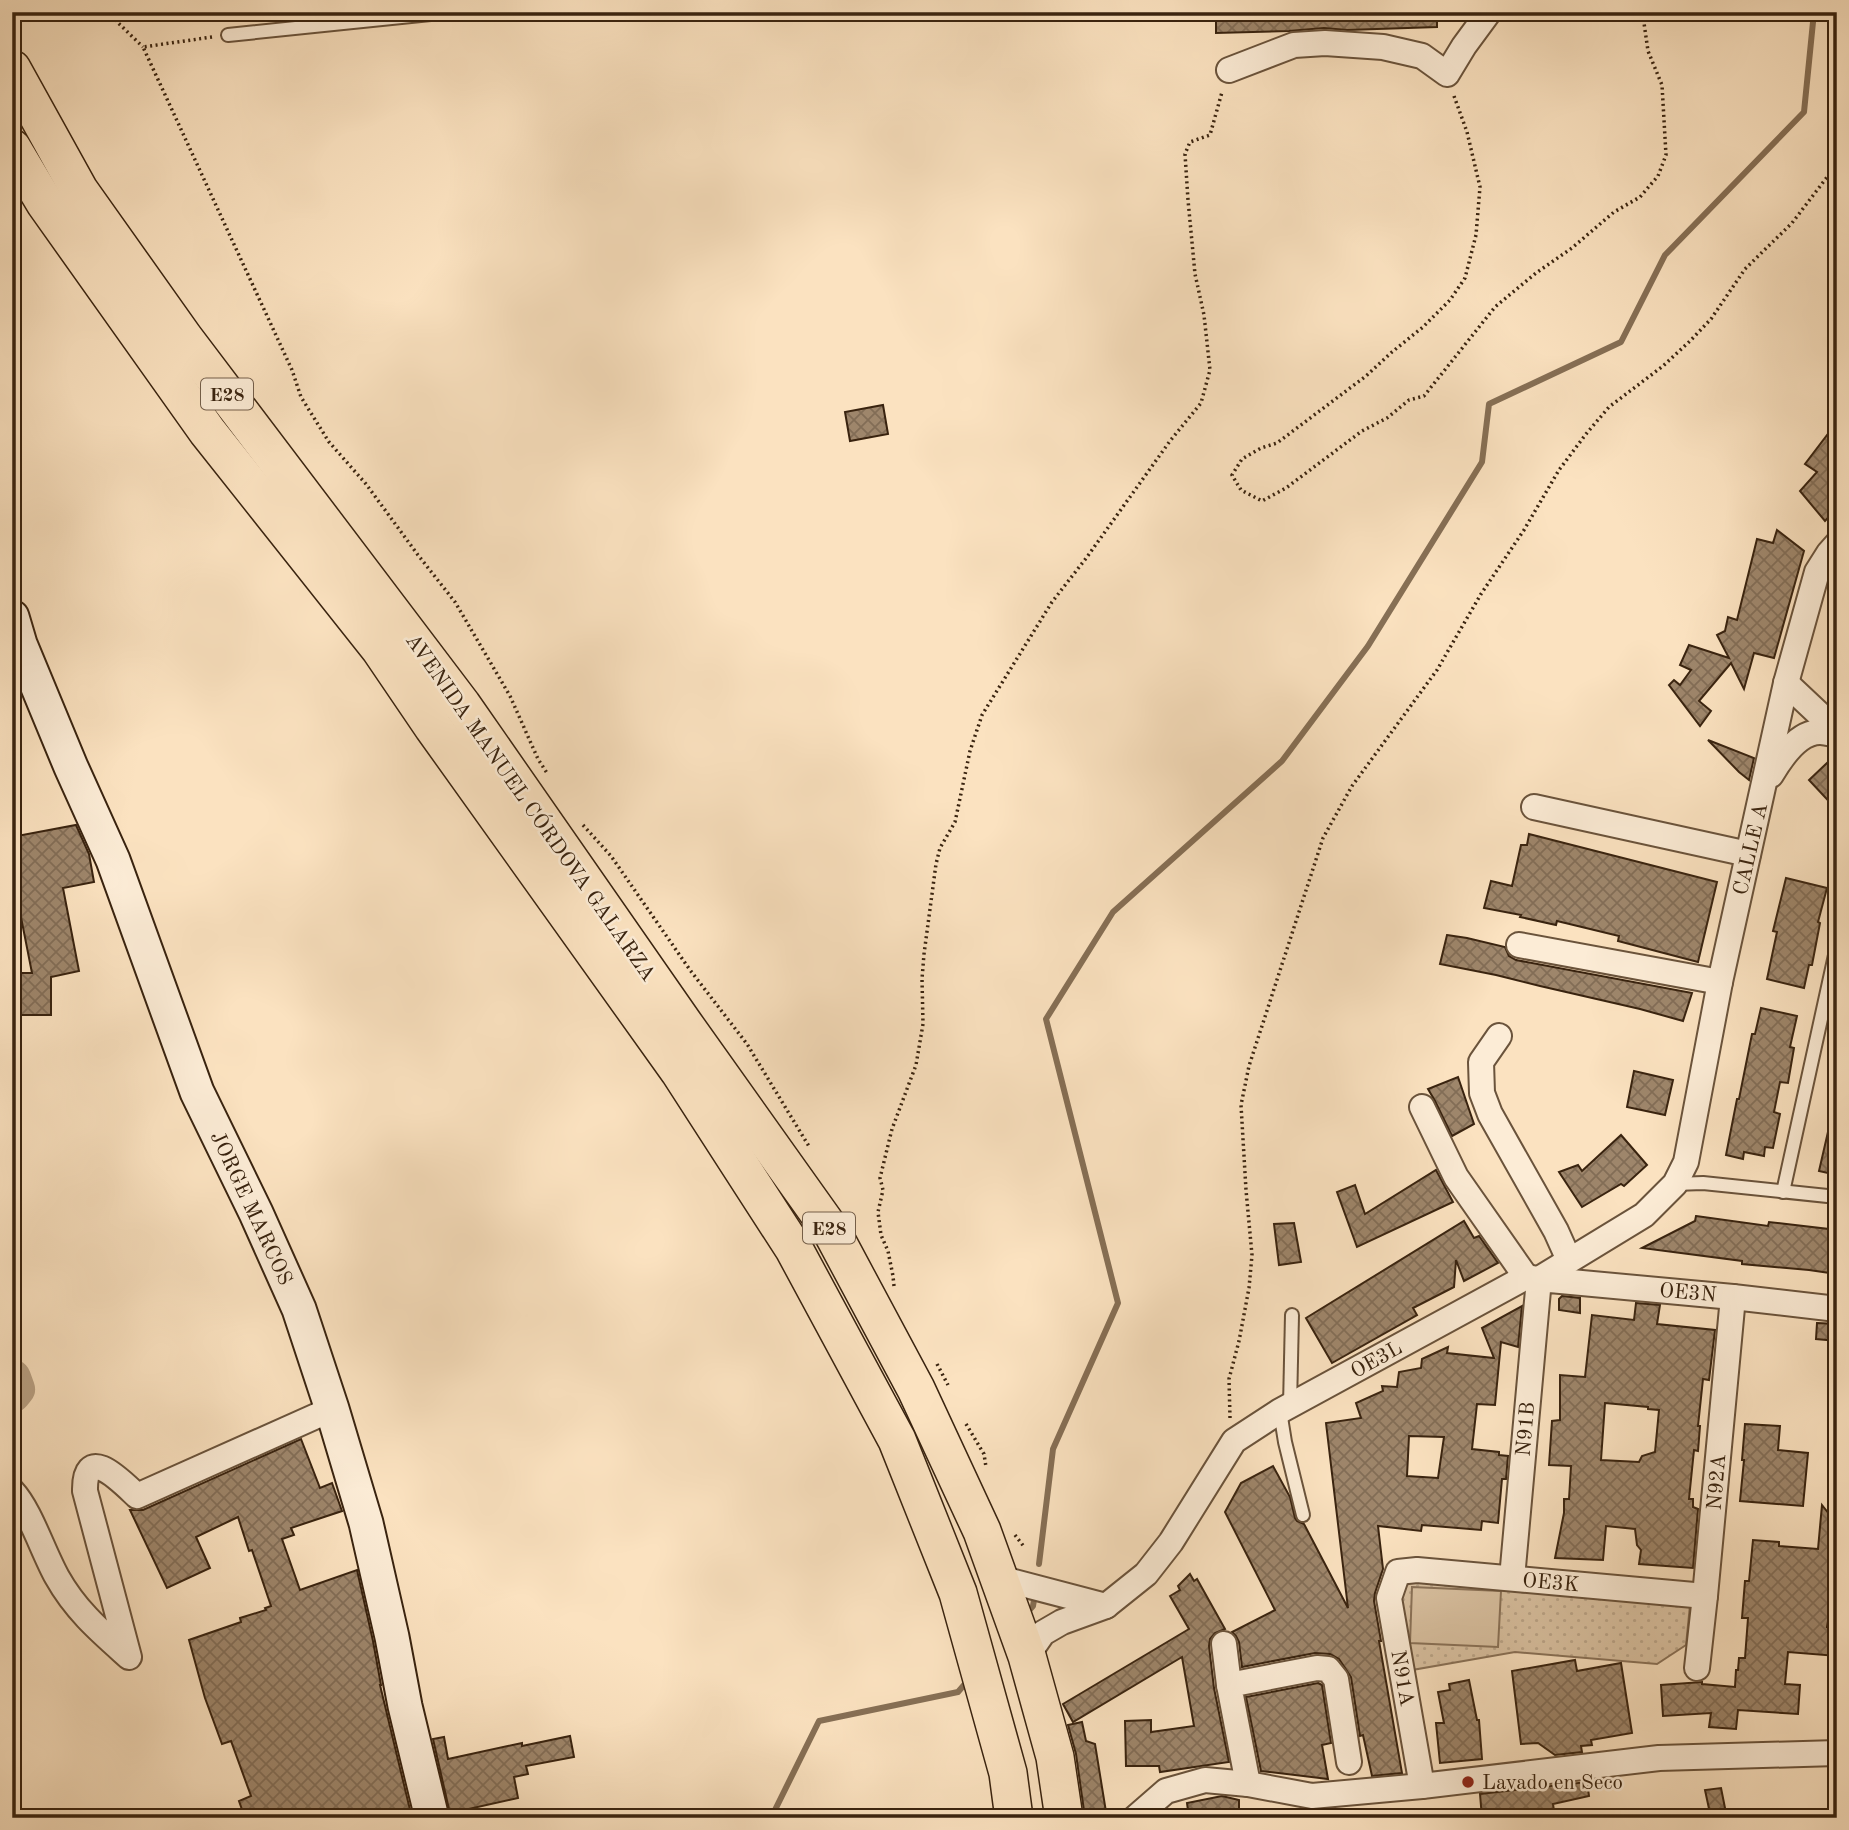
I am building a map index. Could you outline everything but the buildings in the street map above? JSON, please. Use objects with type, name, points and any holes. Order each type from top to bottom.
[{"type":"main road","name":"AVENIDA MANUEL CÓRDOVA GALARZA","points":[[12,69],[79,190],[103,225],[184,338],[462,705],[832,1232],[916,1389],[982,1531],[1027,1656],[1055,1757],[1064,1818]]},
{"type":"main road","name":"AVENIDA MANUEL CÓRDOVA GALARZA","points":[[12,148],[45,204],[207,431],[380,649],[679,1071],[794,1249],[891,1428],[958,1593],[1008,1773],[1014,1818]]},
{"type":"main road","name":"JORGE MARCOS","points":[[12,617],[20,644],[113,860],[197,1091],[299,1309],[366,1523],[432,1818]]},
{"type":"main road","points":[[433,727],[462,705]]},
{"type":"street","points":[[1229,70],[1294,45],[1325,43],[1383,47],[1422,56],[1447,74],[1489,12]]},
{"type":"street","name":"CALLE A","points":[[1680,1173],[1786,683],[1817,572],[1837,544]]},
{"type":"street","points":[[1786,683],[1837,733]]},
{"type":"street","points":[[1764,788],[1781,758],[1804,737],[1819,732],[1837,733]]},
{"type":"street","points":[[1534,807],[1748,854]]},
{"type":"street","points":[[1519,945],[1720,982]]},
{"type":"street","points":[[1499,1036],[1482,1062],[1482,1093],[1490,1114],[1556,1231],[1569,1260]]},
{"type":"street","points":[[1422,1107],[1456,1177],[1532,1278]]},
{"type":"street","name":"OE3L","points":[[1027,1656],[1043,1633],[1062,1622],[1106,1606],[1146,1574],[1171,1542],[1234,1441],[1285,1408],[1569,1260],[1644,1215],[1680,1173]]},
{"type":"street","name":"OE3N","points":[[1532,1278],[1837,1309]]},
{"type":"street","name":"N91B","points":[[1512,1578],[1532,1278]]},
{"type":"street","name":"N92A","points":[[1697,1668],[1733,1297]]},
{"type":"street","points":[[12,1491],[23,1507],[58,1579],[90,1623],[129,1657],[85,1491],[85,1479],[90,1471],[97,1467],[104,1468],[137,1496],[332,1409]]},
{"type":"street","name":"OE3K","points":[[1398,1572],[1416,1570],[1705,1596]]},
{"type":"street","name":"N91A","points":[[1398,1572],[1389,1598],[1422,1786]]},
{"type":"street","points":[[999,1578],[1106,1606]]},
{"type":"street","points":[[1224,1644],[1248,1784]]},
{"type":"street","points":[[1229,1685],[1317,1668],[1328,1670],[1336,1679],[1349,1762]]},
{"type":"street","points":[[1135,1818],[1167,1791],[1205,1780],[1248,1784],[1312,1796],[1659,1758],[1837,1753]]},
{"type":"lane","points":[[228,35],[450,12]]},
{"type":"lane","points":[[1783,1192],[1837,946]]},
{"type":"lane","points":[[1680,1173],[1703,1184],[1837,1196]]},
{"type":"lane","points":[[1292,1315],[1285,1442],[1303,1515]]},
{"type":"path","points":[[107,12],[143,47],[292,370],[301,397],[329,442],[366,484],[455,602],[510,696],[538,759],[552,780]]},
{"type":"path","points":[[1447,74],[1468,132],[1480,187],[1476,235],[1465,278],[1450,300],[1423,327],[1366,376],[1277,443],[1261,448],[1242,459],[1232,475],[1241,490],[1262,500],[1286,488],[1362,430],[1387,418],[1409,400],[1424,396],[1495,307],[1614,212],[1640,197],[1658,176],[1666,155],[1662,85],[1648,51],[1644,23],[1646,12]]},
{"type":"path","points":[[143,47],[228,35]]},
{"type":"path","points":[[894,1297],[888,1251],[881,1235],[877,1212],[883,1190],[880,1178],[892,1129],[916,1065],[923,1024],[924,954],[940,848],[955,822],[970,751],[982,715],[1052,602],[1201,403],[1210,370],[1204,315],[1195,274],[1185,154],[1190,142],[1210,135],[1229,70]]},
{"type":"path","points":[[1234,1441],[1229,1416],[1229,1379],[1249,1288],[1252,1255],[1241,1105],[1249,1066],[1323,838],[1352,786],[1437,670],[1481,594],[1524,530],[1559,470],[1586,433],[1609,407],[1662,366],[1704,326],[1745,269],[1792,223],[1837,164]]},
{"type":"path","points":[[580,822],[611,856],[690,970],[747,1044],[814,1155]]},
{"type":"path","points":[[935,1362],[951,1393]]},
{"type":"path","points":[[964,1419],[984,1454],[986,1470]]},
{"type":"path","points":[[1011,1530],[1025,1548]]},
{"type":"shaded area","points":[[1417,1577],[1690,1605],[1686,1645],[1657,1664],[1515,1652],[1412,1670],[1397,1607],[1401,1590]]},
{"type":"shaded area","points":[[1412,1587],[1501,1591],[1498,1647],[1410,1643]]},
{"type":"waterway","points":[[1039,1564],[1053,1449],[1118,1303],[1046,1019],[1113,912],[1282,761],[1368,646],[1482,462],[1489,404],[1621,342],[1665,255],[1804,112],[1814,12]]},
{"type":"waterway","points":[[12,1378],[16,1389],[12,1394]]},
{"type":"waterway","points":[[1025,1615],[1033,1606],[1034,1600]]},
{"type":"waterway","points":[[771,1818],[819,1721],[958,1692],[964,1685]]},
{"type":"place","name":"Lavado en Seco","points":[[1468,1782]]}]
